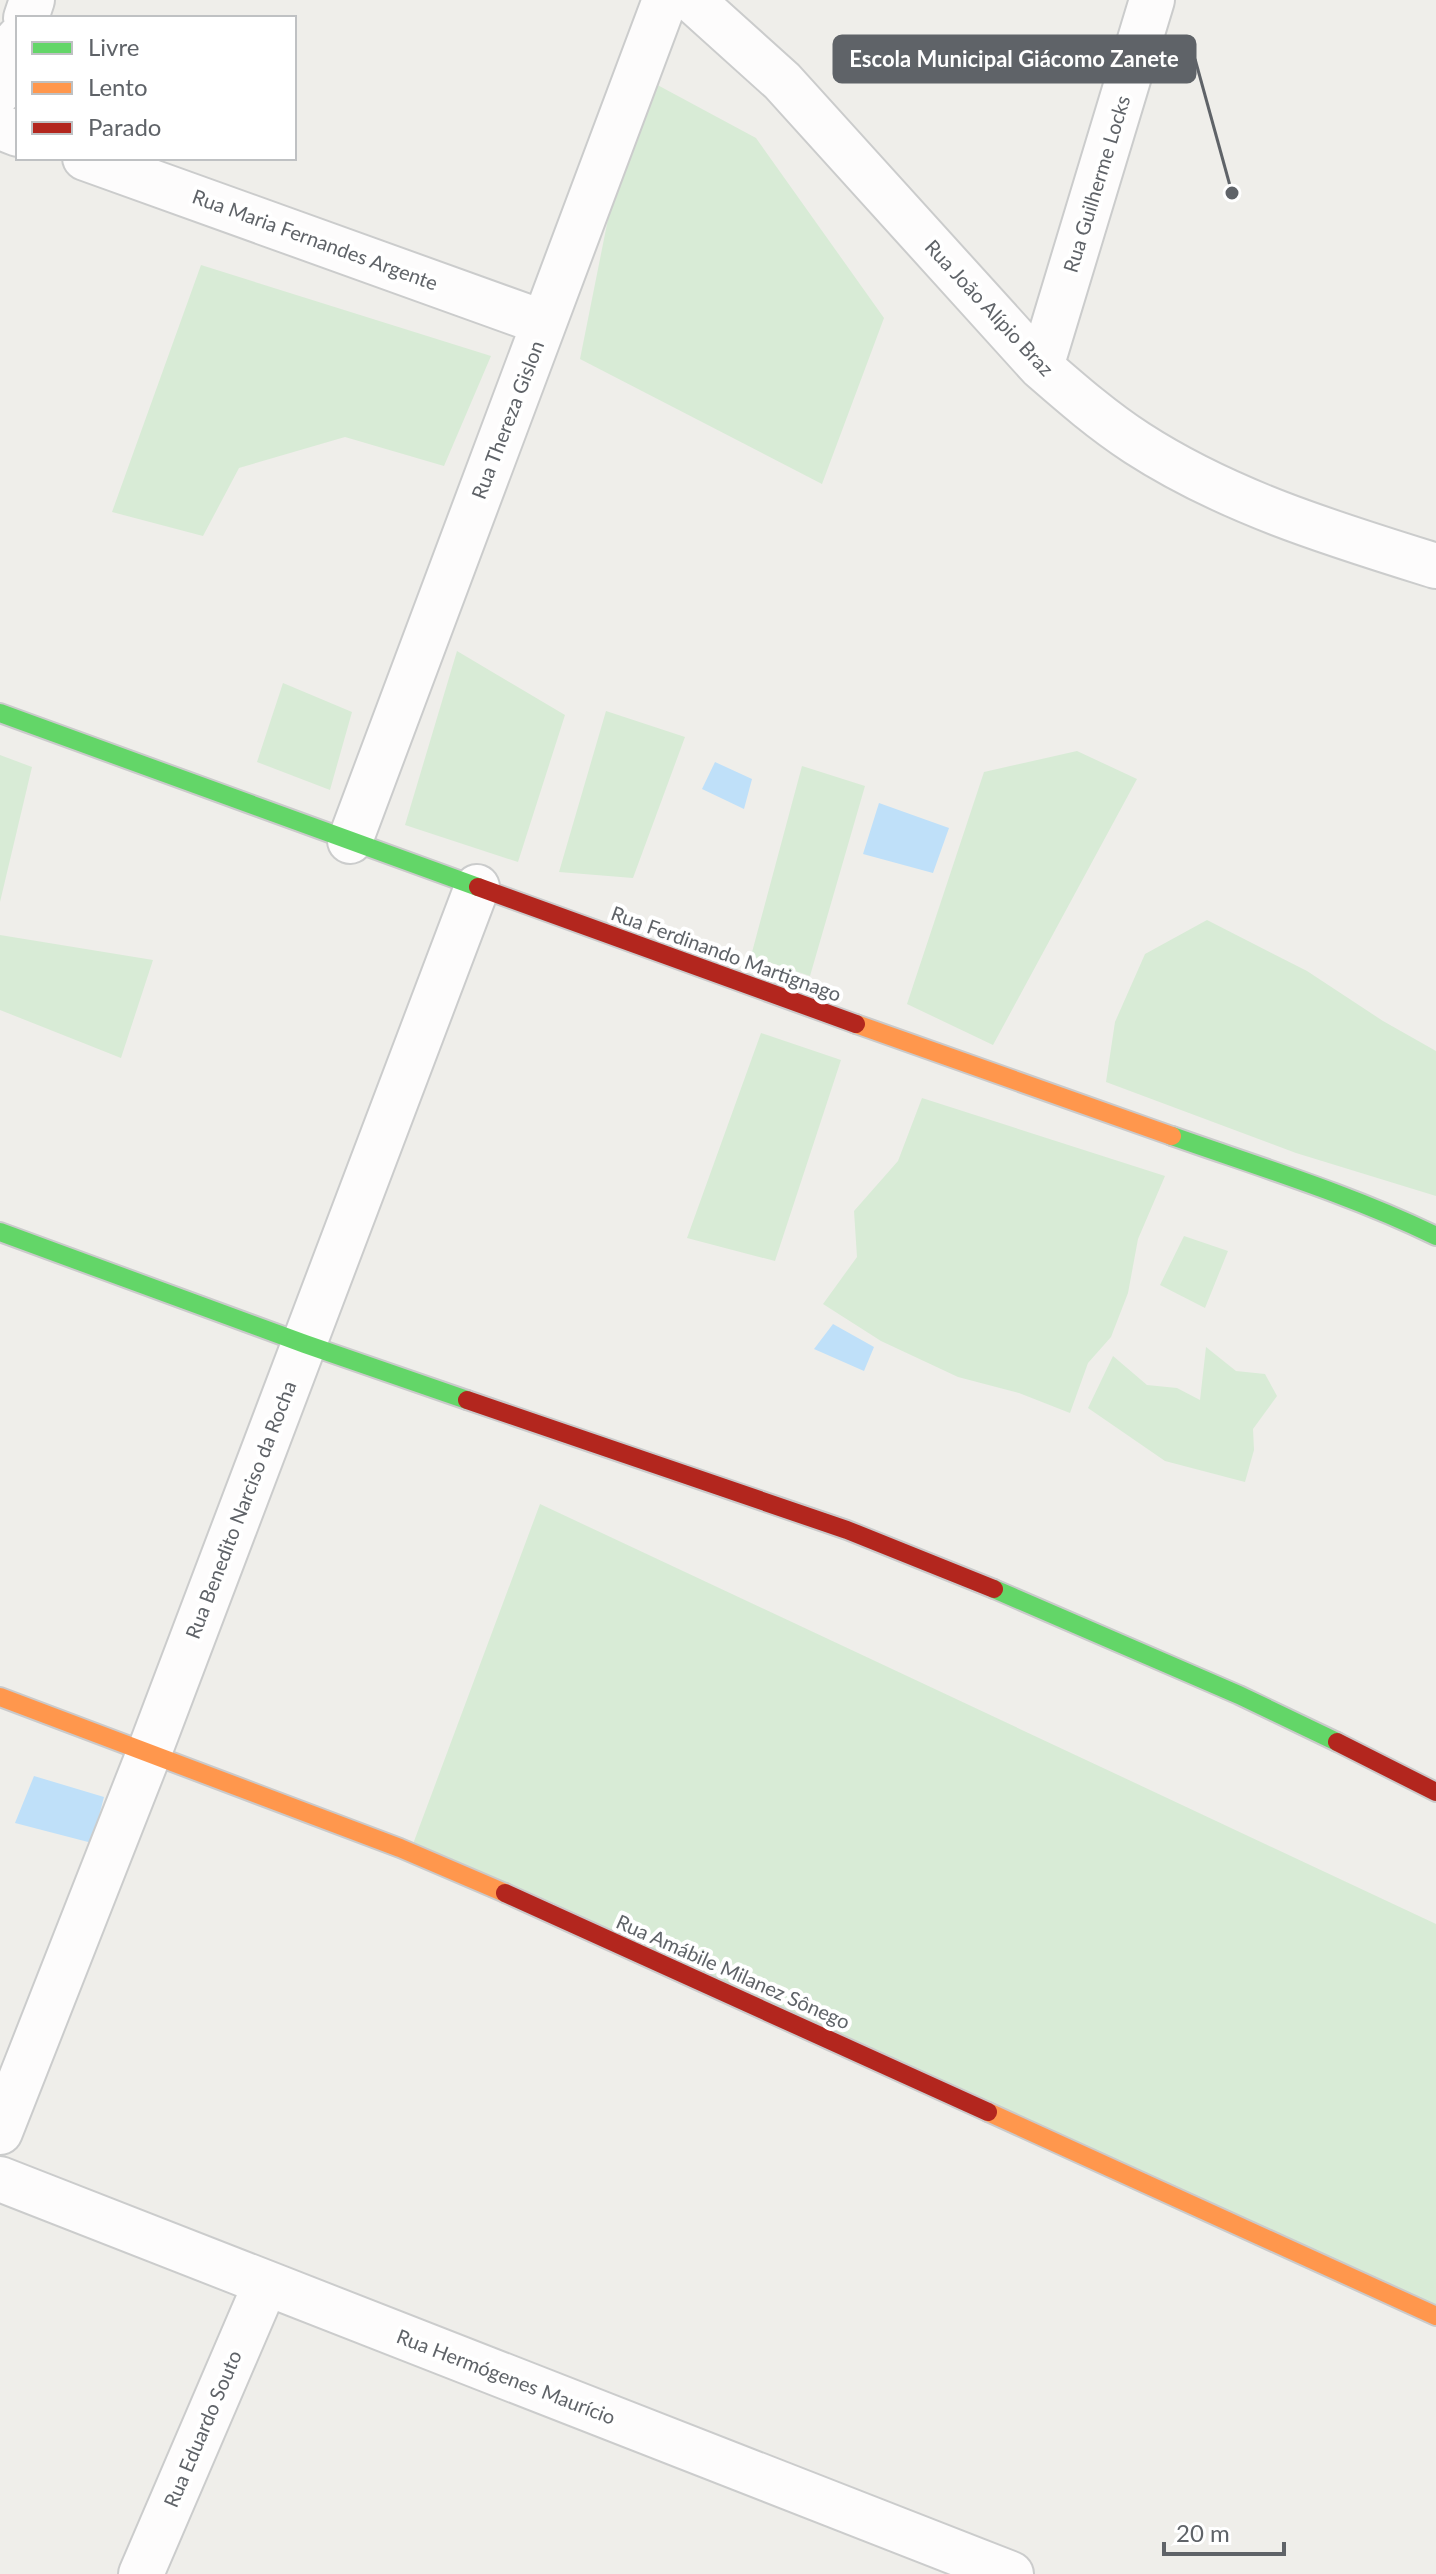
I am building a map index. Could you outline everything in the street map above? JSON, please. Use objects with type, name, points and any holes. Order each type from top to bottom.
[{"type":"street","name":"Rua Thereza Gislon","points":[[350,841],[665,0]]},
{"type":"street","name":"Rua João Alípio Braz","points":[[692,0],[782,81],[1041,367],[1083,403],[1137,443],[1190,473],[1286,517],[1436,566]]},
{"type":"street","name":"Rua Guilherme Locks","points":[[1041,367],[1152,0]]},
{"type":"street","points":[[0,91],[16,45]]},
{"type":"street","name":"Rua Maria Fernandes Argente","points":[[91,160],[544,323]]},
{"type":"street","name":"Rua Ferdinando Martignago","points":[[0,713],[1327,1191],[1436,1236]]},
{"type":"street","name":"Rua Benedito Narciso da Rocha","points":[[0,2132],[149,1753],[477,887]]},
{"type":"street","points":[[0,1232],[305,1344],[847,1530],[1062,1617],[1239,1695],[1436,1792]]},
{"type":"street","name":"Rua Amábile Milanez Sônego","points":[[0,1697],[400,1848],[474,1879],[1436,2316]]},
{"type":"street","name":"Rua Hermógenes Maurício","points":[[0,2179],[1011,2574]]},
{"type":"street","name":"Rua Eduardo Souto","points":[[141,2574],[266,2283]]},
{"type":"green space","points":[[637,74],[756,138],[884,318],[822,484],[580,359]]},
{"type":"green space","points":[[201,265],[491,356],[444,466],[345,437],[239,468],[203,536],[112,512]]},
{"type":"green space","points":[[457,651],[565,715],[518,862],[405,825]]},
{"type":"green space","points":[[283,683],[352,712],[330,790],[257,762]]},
{"type":"green space","points":[[606,711],[685,737],[633,878],[559,872]]},
{"type":"green space","points":[[1077,751],[1137,779],[993,1045],[907,1004],[984,772]]},
{"type":"green space","points":[[0,755],[32,767],[0,902]]},
{"type":"green space","points":[[802,766],[865,786],[810,976],[751,956]]},
{"type":"green space","points":[[1207,920],[1307,971],[1383,1021],[1436,1051],[1436,1196],[1296,1153],[1106,1082],[1115,1022],[1145,954]]},
{"type":"green space","points":[[0,935],[153,960],[121,1058],[0,1010]]},
{"type":"green space","points":[[761,1033],[841,1060],[775,1261],[687,1238]]},
{"type":"green space","points":[[922,1098],[1165,1176],[1138,1239],[1128,1293],[1111,1337],[1088,1363],[1070,1413],[1019,1393],[958,1377],[881,1341],[823,1304],[857,1257],[854,1211],[898,1161]]},
{"type":"green space","points":[[1184,1236],[1228,1251],[1205,1308],[1160,1285]]},
{"type":"green space","points":[[1206,1347],[1236,1371],[1265,1374],[1277,1396],[1253,1429],[1254,1450],[1245,1482],[1165,1461],[1088,1408],[1113,1356],[1147,1385],[1177,1388],[1200,1400]]},
{"type":"green space","points":[[540,1504],[1436,1924],[1436,2315],[410,1852]]},
{"type":"water","points":[[715,762],[752,779],[744,809],[702,789]]},
{"type":"water","points":[[879,803],[949,828],[933,873],[863,854]]},
{"type":"water","points":[[833,1324],[874,1347],[864,1371],[814,1349]]},
{"type":"water","points":[[34,1776],[104,1797],[92,1843],[15,1823]]},
{"type":"traffic: fast","points":[[0,713],[478,887]]},
{"type":"traffic: fast","points":[[1172,1136],[1339,1195],[1436,1236]]},
{"type":"traffic: fast","points":[[0,1232],[467,1400]]},
{"type":"traffic: fast","points":[[994,1589],[1239,1695],[1337,1742]]},
{"type":"traffic: slow","points":[[856,1024],[1172,1136]]},
{"type":"traffic: slow","points":[[0,1697],[400,1848],[505,1893]]},
{"type":"traffic: slow","points":[[988,2112],[1436,2316]]},
{"type":"traffic: jam","points":[[478,887],[856,1024]]},
{"type":"traffic: jam","points":[[467,1400],[847,1530],[994,1589]]},
{"type":"traffic: jam","points":[[1337,1742],[1436,1792]]},
{"type":"traffic: jam","points":[[505,1893],[988,2112]]},
{"type":"place","name":"Escola Municipal Giácomo Zanete","points":[[1232,193]]}]
